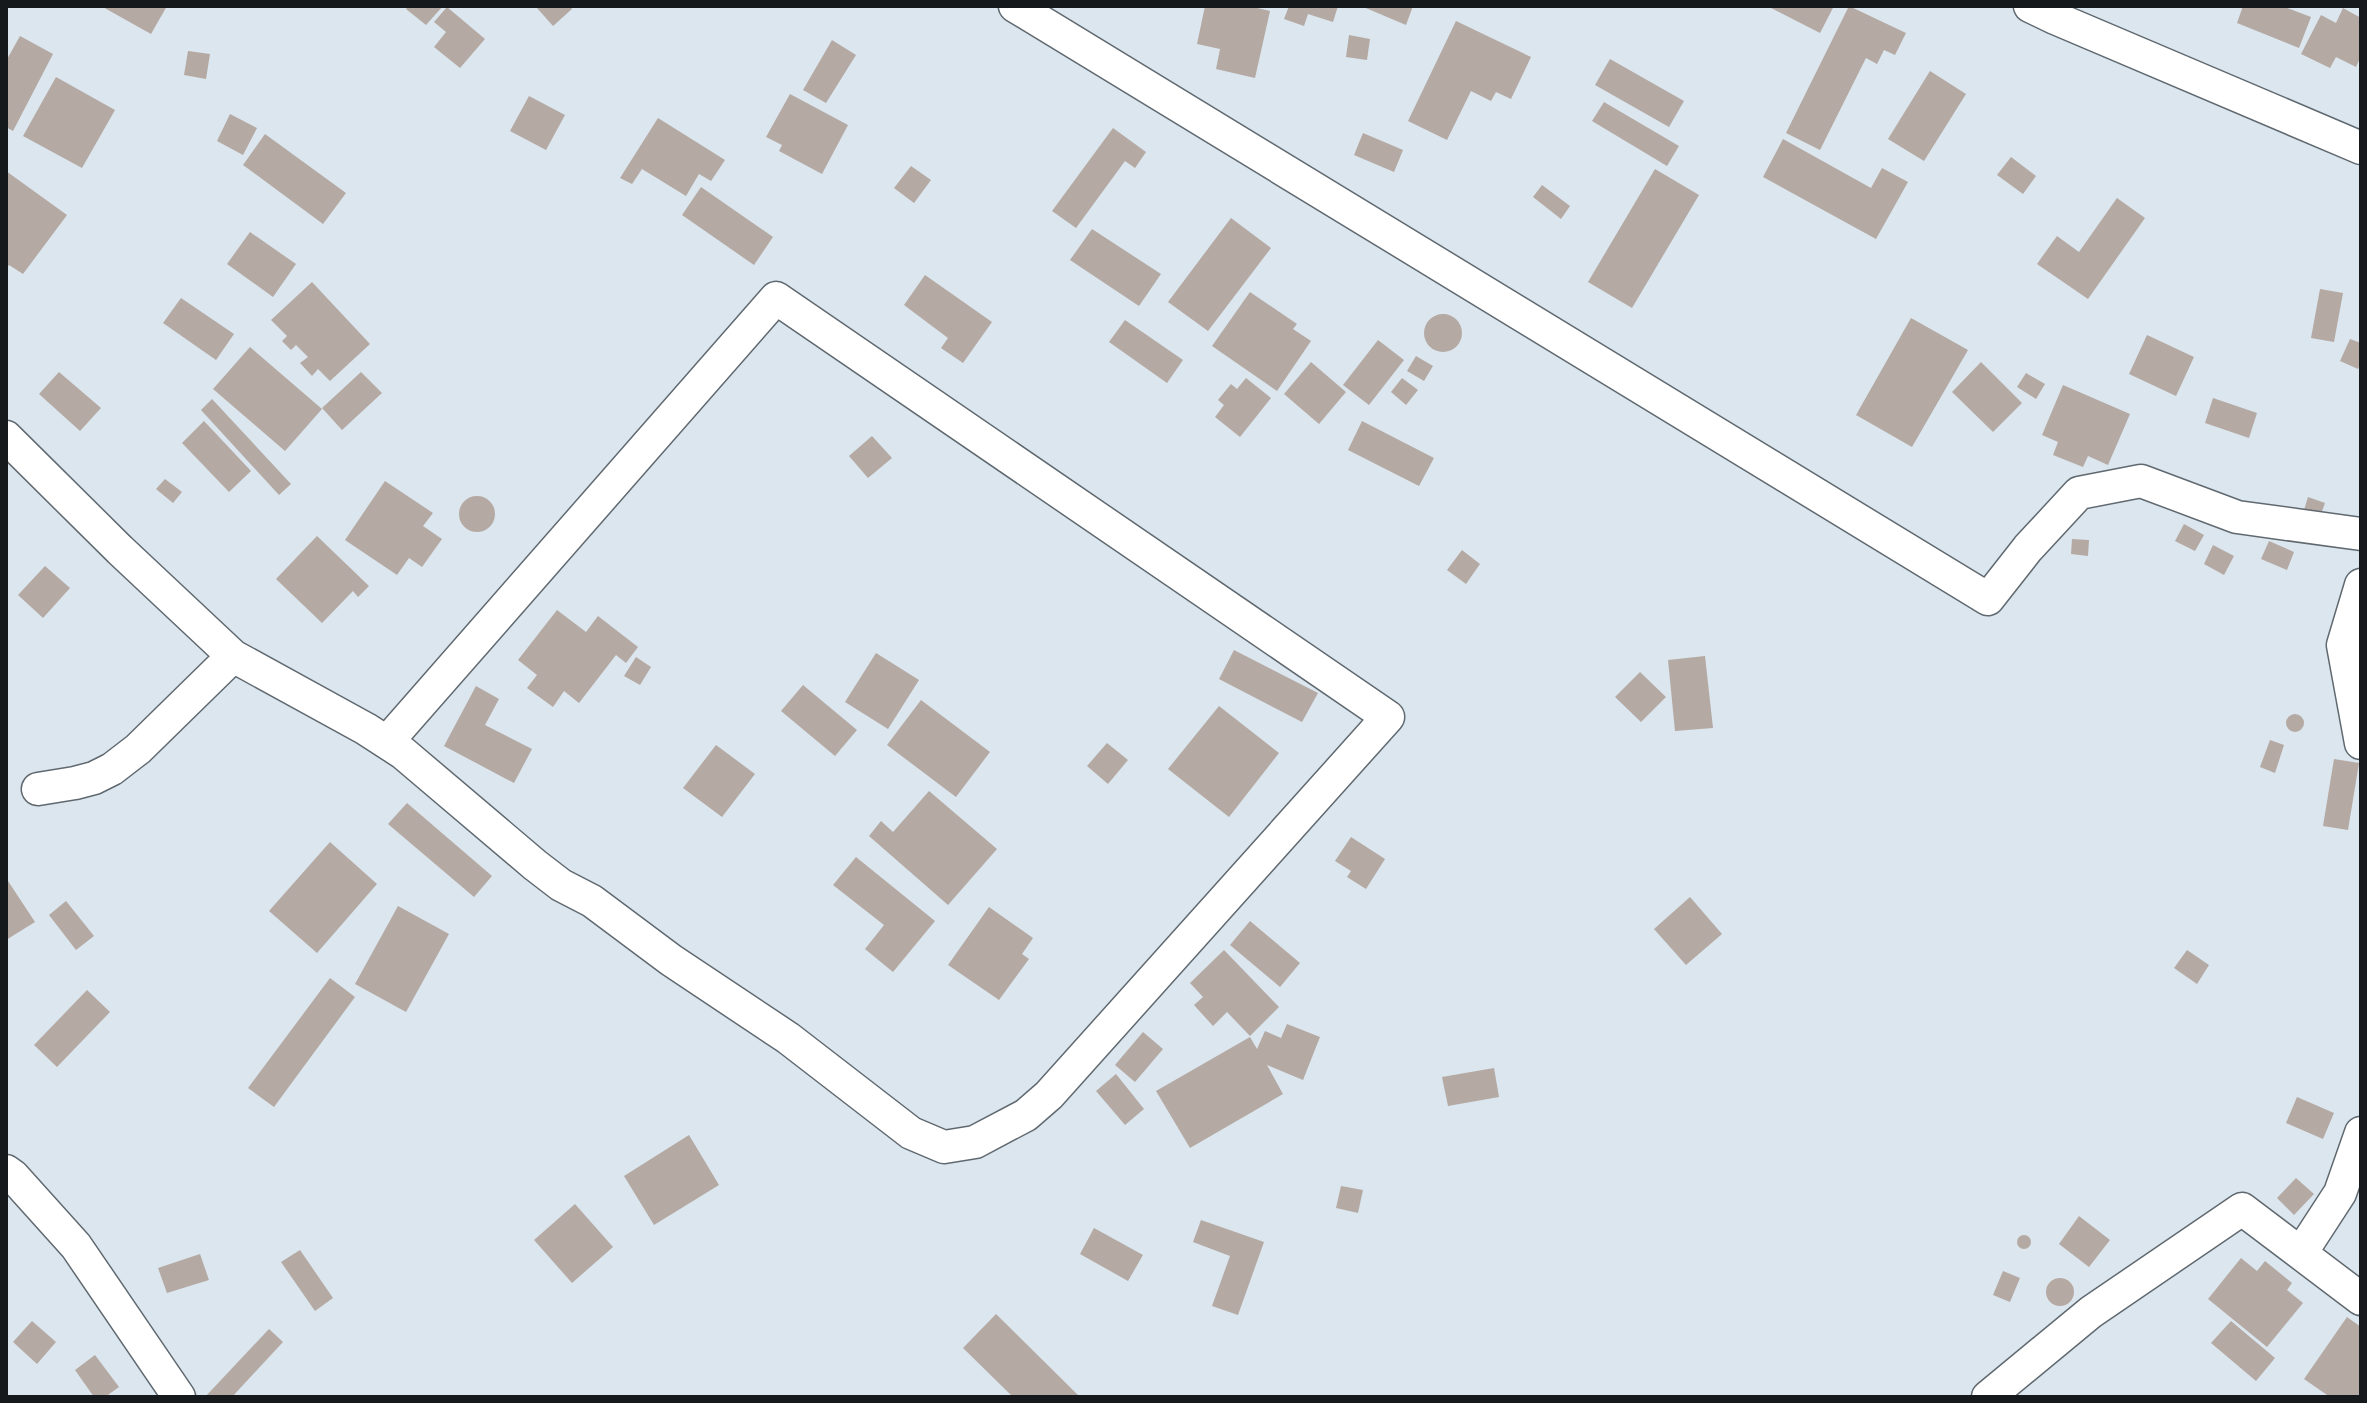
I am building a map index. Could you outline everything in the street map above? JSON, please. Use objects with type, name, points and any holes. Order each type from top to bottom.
[{"type":"street","points":[[1015,6],[1988,599],[2028,548],[2079,493],[2141,481],[2237,517],[2361,534]]},
{"type":"street","points":[[2030,6],[2361,148]]},
{"type":"street","points":[[6,437],[233,656],[403,753],[561,885],[592,901],[671,960],[788,1038],[911,1133],[944,1147],[975,1142],[1026,1115],[1049,1095],[1388,717],[776,298],[387,742]]},
{"type":"street","points":[[2361,585],[2343,645],[2361,743]]},
{"type":"street","points":[[38,789],[94,778],[112,769],[138,749],[233,656]]},
{"type":"street","points":[[2301,1253],[2340,1193],[2361,1133]]},
{"type":"street","points":[[6,1171],[76,1246],[179,1397]]},
{"type":"street","points":[[1988,1397],[2091,1312],[2242,1209],[2361,1299]]},
{"type":"building","points":[[101,6],[167,6],[151,34]]},
{"type":"building","points":[[409,6],[443,6],[426,25],[406,9]]},
{"type":"building","points":[[570,6],[572,9],[553,26],[537,8]]},
{"type":"building","points":[[1205,6],[1249,6],[1270,11],[1255,78],[1216,69],[1220,49],[1197,44]]},
{"type":"building","points":[[1289,6],[1338,6],[1333,22],[1308,14],[1304,26],[1284,19]]},
{"type":"building","points":[[1361,6],[1413,6],[1406,25]]},
{"type":"building","points":[[1767,6],[1834,6],[1820,33]]},
{"type":"building","points":[[1849,6],[1906,33],[1895,55],[1884,50],[1877,64],[1866,58],[1820,150],[1786,133]]},
{"type":"building","points":[[2243,6],[2282,6],[2311,17],[2299,48],[2237,23]]},
{"type":"building","points":[[447,7],[485,39],[460,68],[434,47],[446,32],[434,22]]},
{"type":"building","points":[[2343,8],[2361,18],[2361,56],[2356,67],[2336,57],[2330,68],[2301,54],[2321,15],[2336,23]]},
{"type":"building","points":[[1456,21],[1531,57],[1511,99],[1496,92],[1491,101],[1471,91],[1447,140],[1408,121]]},
{"type":"building","points":[[1349,35],[1370,39],[1367,60],[1346,57]]},
{"type":"building","points":[[20,36],[53,54],[13,131],[6,127],[6,61]]},
{"type":"building","points":[[832,40],[856,55],[826,103],[803,90]]},
{"type":"building","points":[[188,51],[210,54],[206,79],[184,75]]},
{"type":"building","points":[[1610,59],[1684,101],[1669,127],[1595,85]]},
{"type":"building","points":[[1930,71],[1966,94],[1924,161],[1888,139]]},
{"type":"building","points":[[56,77],[115,110],[82,168],[23,136]]},
{"type":"building","points":[[790,94],[848,125],[822,174],[779,151],[782,145],[766,137]]},
{"type":"building","points":[[529,96],[565,115],[546,150],[510,131]]},
{"type":"building","points":[[1604,102],[1679,146],[1667,166],[1592,121]]},
{"type":"building","points":[[230,114],[257,128],[243,155],[217,141]]},
{"type":"building","points":[[658,118],[725,160],[711,181],[699,174],[686,196],[642,169],[632,184],[620,178]]},
{"type":"building","points":[[1113,128],[1146,152],[1135,168],[1125,161],[1076,228],[1052,211]]},
{"type":"building","points":[[1363,133],[1403,150],[1394,172],[1354,155]]},
{"type":"building","points":[[265,134],[346,193],[323,224],[243,165]]},
{"type":"building","points":[[1783,139],[1871,188],[1882,168],[1908,182],[1876,239],[1763,177]]},
{"type":"building","points":[[2011,157],[2036,176],[2023,194],[1997,175]]},
{"type":"building","points":[[911,166],[931,180],[914,203],[894,188]]},
{"type":"building","points":[[1655,169],[1699,195],[1632,308],[1588,282]]},
{"type":"building","points":[[6,171],[67,215],[23,274],[9,265],[6,269]]},
{"type":"building","points":[[1542,185],[1570,206],[1561,219],[1533,197]]},
{"type":"building","points":[[701,187],[773,237],[754,265],[682,215]]},
{"type":"building","points":[[2117,198],[2145,218],[2088,299],[2037,264],[2057,236],[2079,252]]},
{"type":"building","points":[[1231,218],[1271,248],[1208,331],[1168,302]]},
{"type":"building","points":[[1092,229],[1161,274],[1139,306],[1070,260]]},
{"type":"building","points":[[250,232],[296,264],[273,297],[227,264]]},
{"type":"building","points":[[925,275],[992,322],[963,363],[941,348],[948,338],[904,305]]},
{"type":"building","points":[[312,282],[370,344],[330,381],[318,369],[312,376],[300,363],[308,357],[296,345],[291,350],[282,341],[287,336],[271,320]]},
{"type":"building","points":[[2320,289],[2343,293],[2334,342],[2311,338]]},
{"type":"building","points":[[1250,292],[1297,324],[1293,329],[1311,341],[1277,391],[1212,346]]},
{"type":"building","points":[[181,298],[234,334],[216,360],[163,323]]},
{"type":"building","points":[[1443,314],[1457,319],[1462,333],[1457,347],[1443,352],[1429,347],[1424,333],[1429,319]]},
{"type":"building","points":[[1911,318],[1968,350],[1912,447],[1856,415]]},
{"type":"building","points":[[1125,320],[1183,360],[1167,383],[1109,342]]},
{"type":"building","points":[[2147,335],[2194,357],[2176,396],[2129,374]]},
{"type":"building","points":[[2350,339],[2361,343],[2358,369],[2340,361]]},
{"type":"building","points":[[1378,340],[1404,360],[1369,405],[1343,385]]},
{"type":"building","points":[[250,347],[322,409],[285,451],[213,389]]},
{"type":"building","points":[[1416,356],[1433,366],[1424,381],[1407,371]]},
{"type":"building","points":[[1311,362],[1346,392],[1319,424],[1284,394]]},
{"type":"building","points":[[1981,362],[2022,403],[1993,432],[1952,392]]},
{"type":"building","points":[[59,372],[101,408],[80,431],[39,394]]},
{"type":"building","points":[[361,372],[382,393],[342,430],[322,408]]},
{"type":"building","points":[[2026,373],[2045,384],[2036,399],[2017,387]]},
{"type":"building","points":[[1246,378],[1271,398],[1240,437],[1215,417],[1224,405],[1218,400],[1231,384],[1237,389]]},
{"type":"building","points":[[1402,378],[1418,390],[1406,405],[1391,392]]},
{"type":"building","points":[[2063,385],[2130,414],[2108,465],[2088,456],[2083,467],[2053,455],[2058,442],[2042,435]]},
{"type":"building","points":[[2213,398],[2257,413],[2249,438],[2205,423]]},
{"type":"building","points":[[212,399],[291,484],[279,495],[201,410]]},
{"type":"building","points":[[204,421],[251,471],[229,492],[182,443]]},
{"type":"building","points":[[1362,421],[1434,458],[1419,486],[1348,450]]},
{"type":"building","points":[[872,436],[892,458],[868,478],[849,456]]},
{"type":"building","points":[[165,479],[182,492],[173,503],[156,489]]},
{"type":"building","points":[[385,481],[433,513],[423,526],[442,539],[422,567],[409,558],[397,575],[345,540]]},
{"type":"building","points":[[477,496],[489,502],[495,514],[489,526],[477,532],[465,526],[459,514],[465,502]]},
{"type":"building","points":[[2308,497],[2325,503],[2317,525],[2301,520]]},
{"type":"building","points":[[2184,524],[2204,535],[2195,551],[2175,541]]},
{"type":"building","points":[[317,536],[369,586],[358,597],[353,591],[322,623],[276,579]]},
{"type":"building","points":[[2072,539],[2089,540],[2088,556],[2071,554]]},
{"type":"building","points":[[2269,541],[2294,552],[2287,570],[2261,559]]},
{"type":"building","points":[[2213,545],[2234,556],[2224,575],[2204,564]]},
{"type":"building","points":[[1462,550],[1480,564],[1466,584],[1447,570]]},
{"type":"building","points":[[45,566],[70,588],[43,618],[18,595]]},
{"type":"building","points":[[557,610],[586,632],[598,616],[638,647],[626,663],[616,655],[579,703],[564,691],[553,707],[527,688],[537,675],[518,660]]},
{"type":"building","points":[[1234,650],[1318,693],[1302,722],[1219,679]]},
{"type":"building","points":[[876,653],[919,680],[888,729],[845,702]]},
{"type":"building","points":[[1705,656],[1713,728],[1675,731],[1668,660]]},
{"type":"building","points":[[636,657],[651,667],[640,685],[624,676]]},
{"type":"building","points":[[1640,672],[1666,697],[1641,722],[1615,697]]},
{"type":"building","points":[[803,685],[857,730],[835,756],[781,711]]},
{"type":"building","points":[[476,686],[499,699],[485,725],[532,749],[514,783],[444,746]]},
{"type":"building","points":[[921,700],[990,752],[956,797],[887,745]]},
{"type":"building","points":[[1219,706],[1279,753],[1229,817],[1168,769]]},
{"type":"building","points":[[2295,714],[2304,723],[2295,732],[2286,723]]},
{"type":"building","points":[[2270,740],[2284,745],[2275,773],[2260,767]]},
{"type":"building","points":[[1107,743],[1128,760],[1108,784],[1087,766]]},
{"type":"building","points":[[716,745],[755,774],[722,817],[683,788]]},
{"type":"building","points":[[2334,759],[2359,763],[2348,830],[2323,826]]},
{"type":"building","points":[[929,791],[997,849],[948,905],[869,836],[881,821],[893,832]]},
{"type":"building","points":[[407,803],[492,876],[474,897],[388,824]]},
{"type":"building","points":[[1351,837],[1385,859],[1366,889],[1347,877],[1351,871],[1335,861]]},
{"type":"building","points":[[330,842],[377,884],[317,953],[269,911]]},
{"type":"building","points":[[856,857],[935,921],[893,972],[865,949],[884,925],[833,885]]},
{"type":"building","points":[[6,882],[35,922],[6,940]]},
{"type":"building","points":[[1690,897],[1722,934],[1686,965],[1654,929]]},
{"type":"building","points":[[66,901],[94,936],[76,950],[49,915]]},
{"type":"building","points":[[398,906],[449,934],[406,1012],[355,984]]},
{"type":"building","points":[[989,907],[1033,938],[1022,954],[1029,959],[999,1000],[948,965]]},
{"type":"building","points":[[1250,921],[1300,963],[1280,987],[1230,945]]},
{"type":"building","points":[[1224,950],[1279,1007],[1250,1036],[1227,1012],[1213,1026],[1194,1005],[1203,997],[1190,983]]},
{"type":"building","points":[[2187,950],[2209,965],[2197,984],[2174,968]]},
{"type":"building","points":[[330,978],[355,997],[274,1107],[248,1088]]},
{"type":"building","points":[[87,990],[110,1012],[57,1067],[34,1045]]},
{"type":"building","points":[[1287,1024],[1320,1037],[1303,1080],[1267,1065],[1283,1094],[1190,1148],[1156,1091],[1250,1037],[1257,1049],[1265,1031],[1281,1038]]},
{"type":"building","points":[[1143,1032],[1163,1049],[1135,1082],[1115,1065]]},
{"type":"building","points":[[1494,1068],[1499,1097],[1448,1106],[1442,1077]]},
{"type":"building","points":[[1116,1074],[1144,1109],[1125,1125],[1096,1091]]},
{"type":"building","points":[[2297,1097],[2334,1113],[2323,1139],[2286,1123]]},
{"type":"building","points":[[689,1135],[719,1185],[654,1225],[624,1176]]},
{"type":"building","points":[[2296,1178],[2314,1194],[2294,1215],[2277,1198]]},
{"type":"building","points":[[1341,1186],[1363,1190],[1358,1213],[1336,1208]]},
{"type":"building","points":[[575,1204],[613,1247],[572,1283],[534,1240]]},
{"type":"building","points":[[2079,1216],[2110,1240],[2089,1267],[2059,1244]]},
{"type":"building","points":[[1201,1220],[1264,1242],[1238,1315],[1212,1306],[1230,1256],[1193,1242]]},
{"type":"building","points":[[1094,1228],[1143,1255],[1128,1281],[1080,1254]]},
{"type":"building","points":[[2024,1235],[2031,1242],[2024,1249],[2017,1242]]},
{"type":"building","points":[[300,1250],[333,1298],[315,1311],[281,1262]]},
{"type":"building","points":[[200,1254],[209,1280],[167,1293],[158,1268]]},
{"type":"building","points":[[2241,1258],[2257,1271],[2265,1261],[2292,1283],[2287,1290],[2303,1303],[2267,1347],[2208,1299]]},
{"type":"building","points":[[2003,1271],[2020,1278],[2010,1302],[1993,1295]]},
{"type":"building","points":[[2060,1278],[2070,1282],[2074,1292],[2070,1302],[2060,1306],[2050,1302],[2046,1292],[2050,1282]]},
{"type":"building","points":[[996,1314],[1080,1397],[1013,1397],[963,1348]]},
{"type":"building","points":[[2347,1317],[2361,1327],[2361,1397],[2330,1397],[2304,1379]]},
{"type":"building","points":[[32,1321],[56,1342],[37,1364],[13,1342]]},
{"type":"building","points":[[2231,1321],[2275,1358],[2256,1381],[2211,1343]]},
{"type":"building","points":[[269,1329],[283,1342],[232,1397],[205,1397]]},
{"type":"building","points":[[95,1355],[119,1387],[105,1397],[94,1397],[75,1370]]}]
